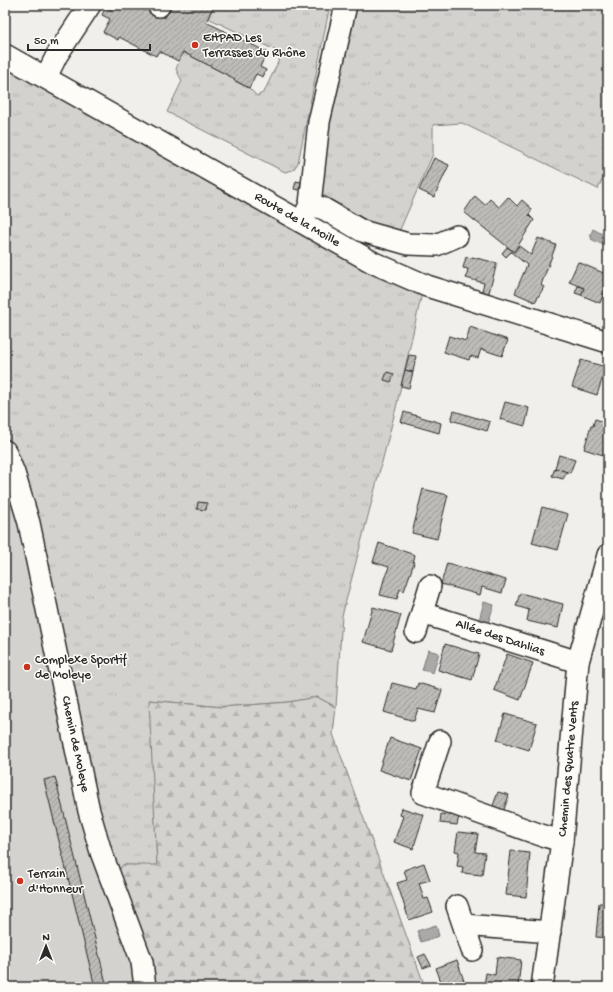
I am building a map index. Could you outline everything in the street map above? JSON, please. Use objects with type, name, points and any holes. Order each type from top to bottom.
[{"type":"street","points":[[46,78],[57,55],[90,5]]},
{"type":"street","points":[[346,5],[319,122],[306,213],[324,209],[362,231],[408,244],[436,245],[457,236]]},
{"type":"street","name":"Route de la Moille","points":[[5,55],[46,78],[306,213],[374,263],[427,286],[608,342]]},
{"type":"street","name":"Chemin de Moleye","points":[[5,451],[14,473],[29,523],[89,811],[101,852],[142,962],[145,987]]},
{"type":"street","name":"Chemin des Quatre Vents","points":[[542,987],[562,841],[578,662],[604,580],[608,555]]},
{"type":"street","name":"Allée des Dahlias","points":[[430,586],[419,622],[578,662]]},
{"type":"street","points":[[440,741],[423,793],[562,841]]},
{"type":"street","points":[[472,950],[460,916],[550,932]]},
{"type":"green space","points":[[214,5],[330,5],[298,163],[293,170],[285,172],[167,112],[182,81],[176,69],[183,52],[235,79],[234,81],[249,88],[257,96],[264,92],[280,58],[279,52],[208,18]]},
{"type":"green space","points":[[350,5],[608,5],[608,166],[598,189],[462,123],[433,125],[433,154],[398,234],[365,223],[319,192],[326,123]]},
{"type":"green space","points":[[5,66],[422,293],[396,408],[342,616],[336,707],[317,697],[288,702],[222,707],[150,700],[157,866],[123,865],[116,874],[98,812],[26,487],[5,430]]},
{"type":"green space","name":"Complexe Sportif de Moleye","points":[[5,479],[17,518],[80,816],[101,882],[128,952],[135,987],[5,987]]},
{"type":"green space","points":[[317,697],[336,707],[333,734],[425,987],[152,987],[116,874],[123,865],[157,865],[149,700],[222,707],[288,702]]},
{"type":"shaded area","points":[[593,229],[608,237],[608,241],[605,246],[591,239],[592,237],[590,236]]},
{"type":"shaded area","points":[[484,602],[494,605],[488,623],[479,620]]},
{"type":"shaded area","points":[[428,650],[439,653],[433,673],[422,670]]},
{"type":"shaded area","points":[[436,925],[439,936],[421,942],[417,931]]},
{"type":"building","name":"EHPAD Les Terrasses du Rhône","points":[[116,5],[139,5],[165,18],[171,5],[214,5],[206,22],[267,52],[260,67],[266,70],[263,77],[256,74],[249,88],[183,52],[178,61],[159,51],[156,56],[119,37],[118,40],[103,32],[110,19],[102,15],[106,7],[113,11]]},
{"type":"building","points":[[434,158],[449,165],[434,197],[419,190]]},
{"type":"building","points":[[296,181],[301,182],[299,190],[294,189]]},
{"type":"building","points":[[475,196],[485,205],[490,199],[499,207],[508,197],[517,206],[522,200],[532,209],[529,215],[534,220],[514,252],[464,212]]},
{"type":"building","points":[[608,222],[608,233],[603,231]]},
{"type":"building","points":[[538,238],[556,245],[541,285],[544,287],[535,302],[515,293],[527,265],[511,252],[506,257],[502,253],[507,247],[514,252],[519,246],[531,255]]},
{"type":"building","points":[[466,257],[497,263],[488,296],[481,294],[484,283],[466,278],[468,269],[463,268]]},
{"type":"building","points":[[578,262],[608,275],[608,283],[600,303],[581,295],[584,288],[569,282]]},
{"type":"building","points":[[578,286],[584,288],[581,295],[575,293]]},
{"type":"building","points":[[470,327],[508,340],[502,356],[481,349],[478,358],[470,356],[469,360],[444,352],[449,336],[466,341]]},
{"type":"building","points":[[409,355],[416,356],[413,372],[405,370]]},
{"type":"building","points":[[581,360],[606,367],[597,395],[572,387]]},
{"type":"building","points":[[405,370],[413,372],[409,388],[401,386]]},
{"type":"building","points":[[387,372],[394,374],[391,382],[384,380]]},
{"type":"building","points":[[505,402],[529,408],[525,426],[500,419]]},
{"type":"building","points":[[454,411],[490,422],[487,431],[451,420]]},
{"type":"building","points":[[404,412],[441,423],[439,433],[401,422]]},
{"type":"building","points":[[595,419],[608,423],[608,450],[606,456],[584,449],[591,426],[593,426]]},
{"type":"building","points":[[559,455],[575,460],[570,473],[555,468]]},
{"type":"building","points":[[555,468],[567,472],[563,479],[552,476]]},
{"type":"building","points":[[423,489],[448,495],[437,539],[412,533]]},
{"type":"building","points":[[198,502],[207,503],[206,510],[197,509]]},
{"type":"building","points":[[542,507],[568,514],[558,550],[532,543]]},
{"type":"building","points":[[379,543],[415,555],[414,563],[404,591],[400,589],[397,599],[380,595],[389,567],[373,562]]},
{"type":"building","points":[[447,563],[506,580],[502,593],[482,587],[480,595],[441,584]]},
{"type":"building","points":[[5,591],[9,606],[5,607]]},
{"type":"building","points":[[520,593],[563,604],[558,628],[527,621],[529,610],[516,606]]},
{"type":"building","points":[[373,607],[401,615],[391,650],[363,642]]},
{"type":"building","points":[[445,644],[479,654],[472,680],[438,670]]},
{"type":"building","points":[[507,654],[533,663],[520,700],[494,690]]},
{"type":"building","points":[[392,683],[416,689],[418,683],[442,690],[435,713],[418,709],[414,721],[384,712]]},
{"type":"building","points":[[505,714],[537,723],[529,750],[497,740]]},
{"type":"building","points":[[390,738],[422,749],[411,781],[379,770]]},
{"type":"building","points":[[55,777],[107,987],[95,987],[44,780]]},
{"type":"building","points":[[498,792],[509,795],[501,818],[490,814]]},
{"type":"building","points":[[402,808],[424,815],[413,849],[394,842],[403,816],[400,815]]},
{"type":"building","points":[[441,814],[459,816],[457,825],[440,823]]},
{"type":"building","points":[[458,832],[478,834],[475,852],[485,853],[482,875],[462,873],[463,867],[457,866],[459,852],[455,851]]},
{"type":"building","points":[[511,851],[530,853],[526,897],[506,895]]},
{"type":"building","points":[[424,863],[430,880],[419,883],[424,899],[428,898],[433,912],[409,920],[397,883],[407,880],[404,870]]},
{"type":"building","points":[[599,903],[608,903],[608,938],[596,937]]},
{"type":"building","points":[[425,954],[431,965],[423,968],[418,957]]},
{"type":"building","points":[[497,957],[521,960],[518,987],[494,987],[484,985],[486,973],[495,975]]},
{"type":"building","points":[[457,960],[466,987],[443,987],[436,968]]},
{"type":"place","name":"EHPAD Les Terrasses du Rhône","points":[[195,45]]},
{"type":"place","name":"Complexe Sportif de Moleye","points":[[27,667]]},
{"type":"place","name":"Terrain d'Honneur","points":[[20,881]]}]
